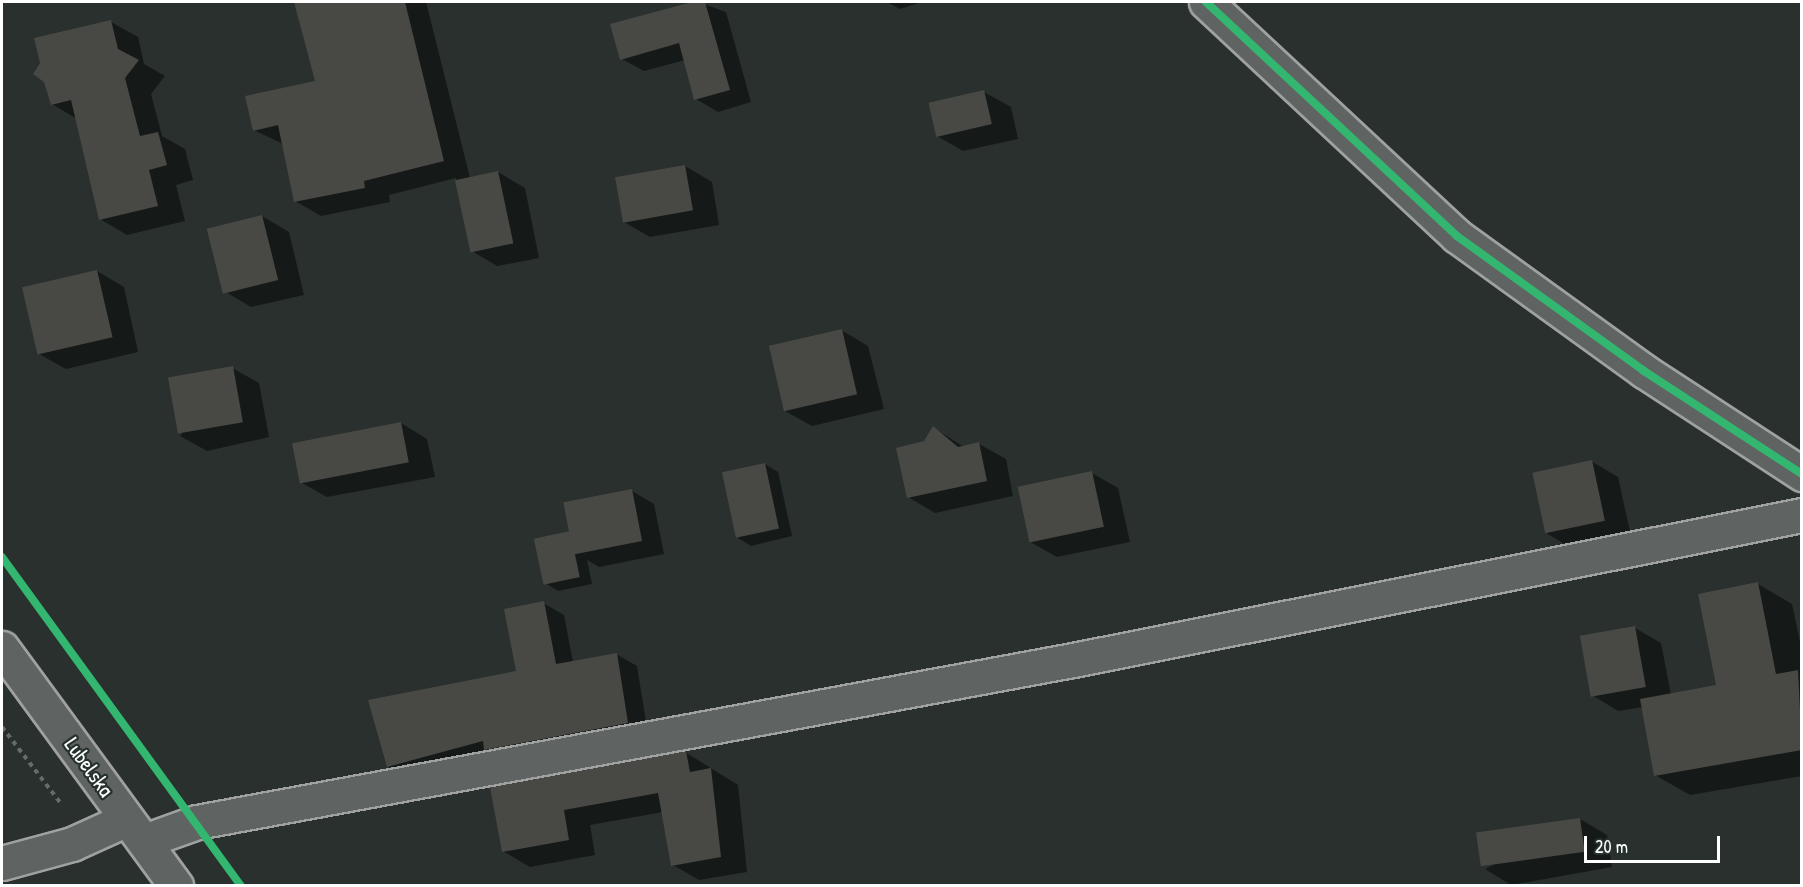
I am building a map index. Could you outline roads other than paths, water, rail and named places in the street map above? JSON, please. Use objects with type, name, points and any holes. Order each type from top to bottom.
[{"type":"street","points":[[1206,2],[1457,236],[1644,371],[1802,474]]},
{"type":"street","points":[[2,863],[136,830],[196,822],[1061,662],[1802,515]]},
{"type":"street","name":"Lubelska","points":[[2,648],[176,885]]}]
